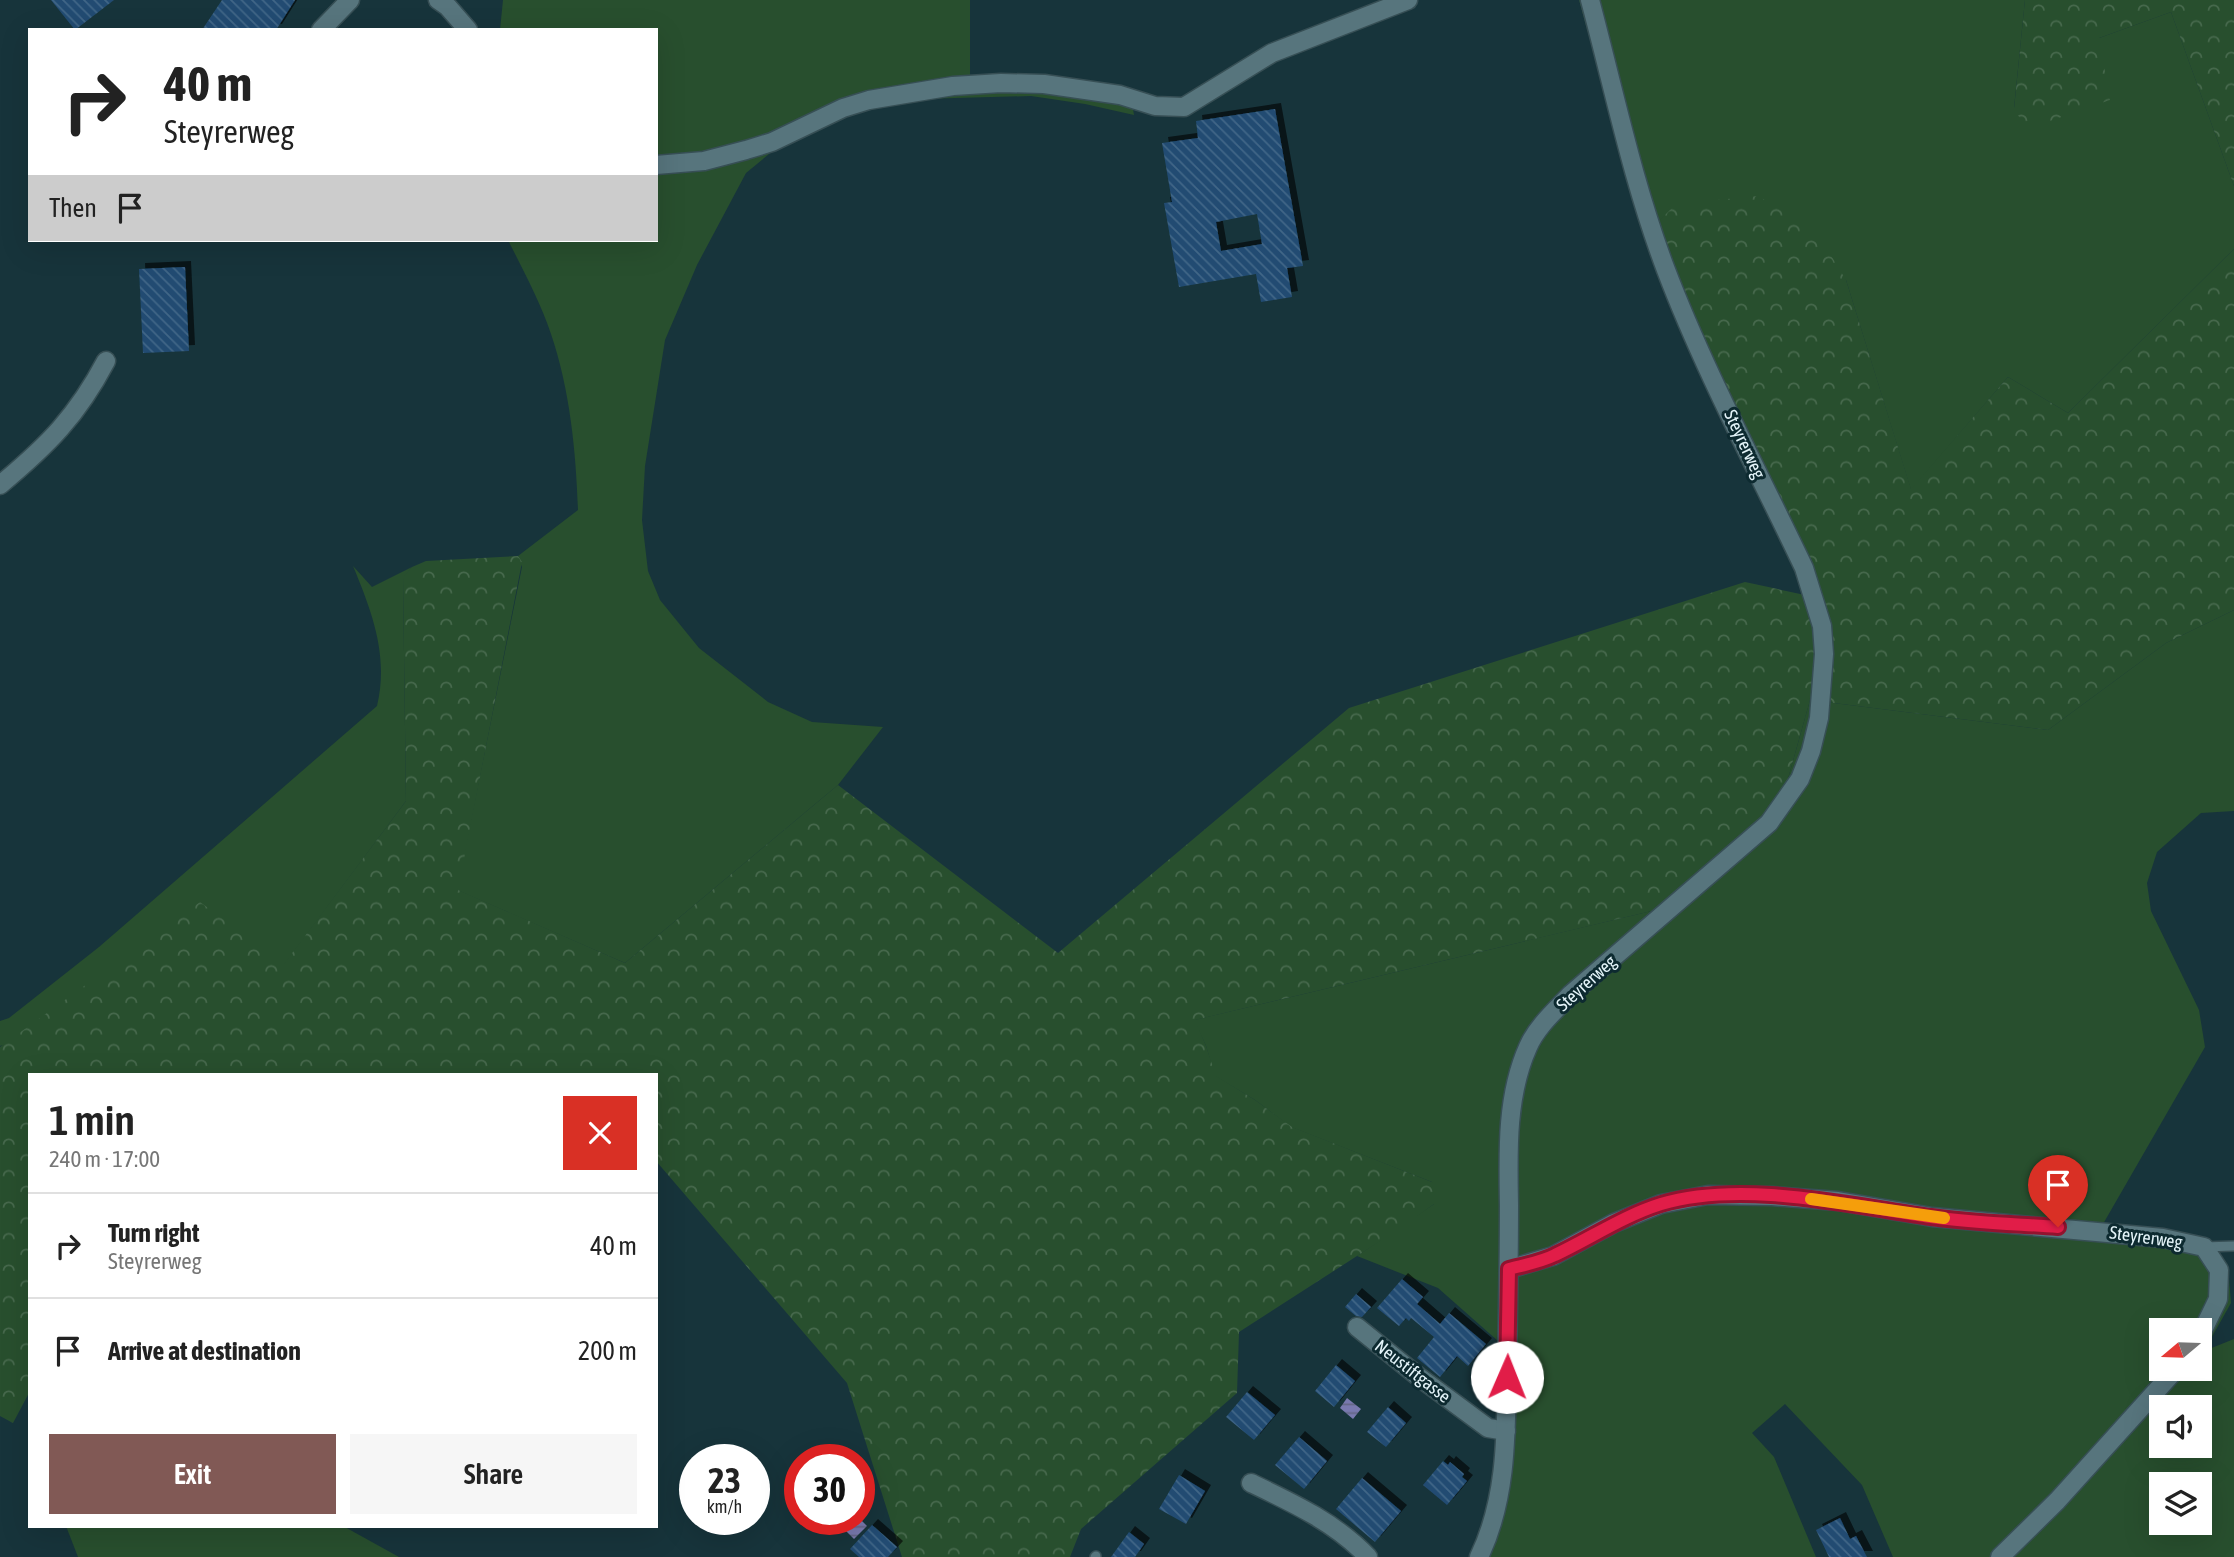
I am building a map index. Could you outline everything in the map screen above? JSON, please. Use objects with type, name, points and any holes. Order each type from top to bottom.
[{"type":"street","points":[[323,28],[350,0]]},
{"type":"street","points":[[438,0],[448,6],[466,28]]},
{"type":"street","points":[[658,165],[704,161],[746,150],[772,142],[843,108],[869,100],[953,86],[1044,84],[1120,95],[1155,106],[1184,107],[1272,53],[1408,0]]},
{"type":"street","name":"Steyrerweg","points":[[1590,0],[1643,199],[1665,269],[1808,578],[1822,626],[1824,683],[1811,751],[1800,779],[1769,823],[1571,994],[1544,1023],[1528,1046],[1513,1097],[1509,1269],[1553,1256],[1614,1223],[1661,1204],[1708,1195],[1772,1196],[1839,1201],[1932,1217],[2163,1238],[2204,1247],[2219,1270],[2218,1299],[2209,1318]]},
{"type":"street","points":[[0,485],[51,441],[74,415],[106,361]]},
{"type":"street","points":[[1479,1557],[1495,1514],[1501,1485],[1506,1431],[1509,1269]]},
{"type":"street","name":"Neustiftgasse","points":[[1357,1327],[1488,1429],[1506,1431]]},
{"type":"street","points":[[2000,1557],[2057,1501],[2165,1381]]},
{"type":"street","points":[[1251,1483],[1315,1516],[1341,1533],[1368,1557]]},
{"type":"lane","points":[[2204,1247],[2234,1247]]},
{"type":"green space","points":[[503,0],[970,0],[970,78],[1130,93],[1134,115],[1031,96],[920,99],[853,110],[780,145],[746,173],[697,265],[665,340],[645,466],[642,520],[648,571],[660,600],[699,648],[768,702],[812,722],[883,727],[838,785],[625,963],[457,890],[522,567],[518,556],[578,510],[571,421],[558,355],[542,310],[509,242],[658,242],[658,28],[500,28]]},
{"type":"green space","points":[[1579,0],[2025,0],[2014,108],[2099,38],[2171,12],[2234,186],[2234,249],[2068,413],[2008,377],[1911,490],[1846,280],[1677,204],[1644,236]]},
{"type":"green space","points":[[2025,0],[2234,0],[2234,186],[2171,12],[2099,38],[2110,100],[2027,129],[2014,109]]},
{"type":"green space","points":[[1758,196],[1817,233],[1846,280],[1911,489],[2008,377],[2068,413],[2234,249],[2234,610],[2166,643],[2048,730],[1810,700],[1777,818],[1685,903],[1195,1020],[1216,1076],[1292,1127],[1432,1182],[1441,1195],[1434,1204],[1402,1227],[1239,1332],[1237,1393],[1081,1529],[1070,1557],[902,1557],[875,1472],[875,1444],[866,1444],[847,1383],[658,1163],[658,1073],[28,1073],[28,1395],[13,1423],[0,1416],[0,1047],[200,902],[284,964],[406,801],[403,577],[412,567],[426,561],[518,556],[522,562],[458,890],[625,963],[838,785],[1058,953],[1349,708],[1745,582],[1814,597],[1733,419],[1644,236],[1676,204]]},
{"type":"green space","points":[[353,566],[372,587],[412,567],[403,578],[406,801],[284,965],[0,1046],[0,1021],[9,1018],[99,947],[377,706],[381,670],[377,634]]},
{"type":"green space","points":[[2234,610],[2234,811],[2201,813],[2157,852],[2147,883],[2151,911],[2199,1010],[2205,1047],[2103,1224],[2207,1241],[2228,1266],[2231,1303],[2212,1337],[2212,1318],[2149,1318],[2149,1381],[2212,1381],[2212,1348],[2234,1339],[2234,1557],[1893,1557],[1862,1485],[1785,1404],[1752,1433],[1774,1457],[1816,1557],[1469,1557],[1487,1505],[1492,1478],[1497,1423],[1498,1341],[1438,1288],[1357,1256],[1434,1204],[1432,1182],[1291,1127],[1255,1100],[1215,1076],[1206,1046],[1194,1020],[1685,903],[1777,818],[1810,700],[2048,730],[2166,643]]},
{"type":"green space","points":[[67,1528],[347,1528],[399,1557],[78,1557]]},
{"type":"water","points":[[1347,1398],[1361,1409],[1353,1419],[1340,1408]]},
{"type":"building","points":[[51,0],[114,0],[78,28],[73,28]]},
{"type":"building","points":[[222,0],[295,0],[277,28],[203,28]]},
{"type":"building","points":[[1275,109],[1303,266],[1287,268],[1292,297],[1261,302],[1256,274],[1179,287],[1164,203],[1172,202],[1162,143],[1198,138],[1196,121]],"holes":[[[1257,214],[1262,244],[1221,251],[1216,222]]]},
{"type":"building","points":[[185,267],[189,351],[143,353],[139,269]]},
{"type":"building","points":[[1402,1279],[1423,1297],[1417,1304],[1440,1324],[1449,1313],[1486,1344],[1468,1366],[1457,1356],[1440,1377],[1417,1358],[1434,1337],[1411,1318],[1409,1321],[1406,1318],[1399,1326],[1377,1308]]},
{"type":"building","points":[[1356,1294],[1371,1307],[1362,1317],[1356,1316],[1345,1307]]},
{"type":"building","points":[[1336,1365],[1355,1381],[1334,1407],[1315,1391]]},
{"type":"building","points":[[1247,1392],[1275,1415],[1254,1440],[1226,1417]]},
{"type":"building","points":[[1388,1407],[1406,1423],[1386,1447],[1367,1432]]},
{"type":"building","points":[[1299,1437],[1327,1461],[1304,1489],[1275,1465]]},
{"type":"building","points":[[1443,1461],[1448,1465],[1450,1462],[1464,1474],[1462,1477],[1467,1481],[1447,1505],[1423,1485]]},
{"type":"building","points":[[1179,1475],[1205,1491],[1186,1524],[1159,1509]]},
{"type":"building","points":[[1362,1478],[1401,1511],[1375,1542],[1336,1509]]},
{"type":"building","points":[[1840,1518],[1850,1539],[1856,1536],[1867,1557],[1829,1557],[1816,1530]]},
{"type":"building","points":[[875,1528],[897,1547],[888,1557],[859,1557],[850,1549],[863,1535],[875,1535]]},
{"type":"building","points":[[1129,1532],[1144,1544],[1135,1557],[1111,1557]]},
{"type":"slow traffic","points":[[1811,1199],[1944,1218]]},
{"type":"route","points":[[1507,1377],[1509,1269],[1553,1256],[1614,1223],[1661,1204],[1708,1195],[1772,1196],[1839,1201],[1932,1217],[2058,1227]]}]
